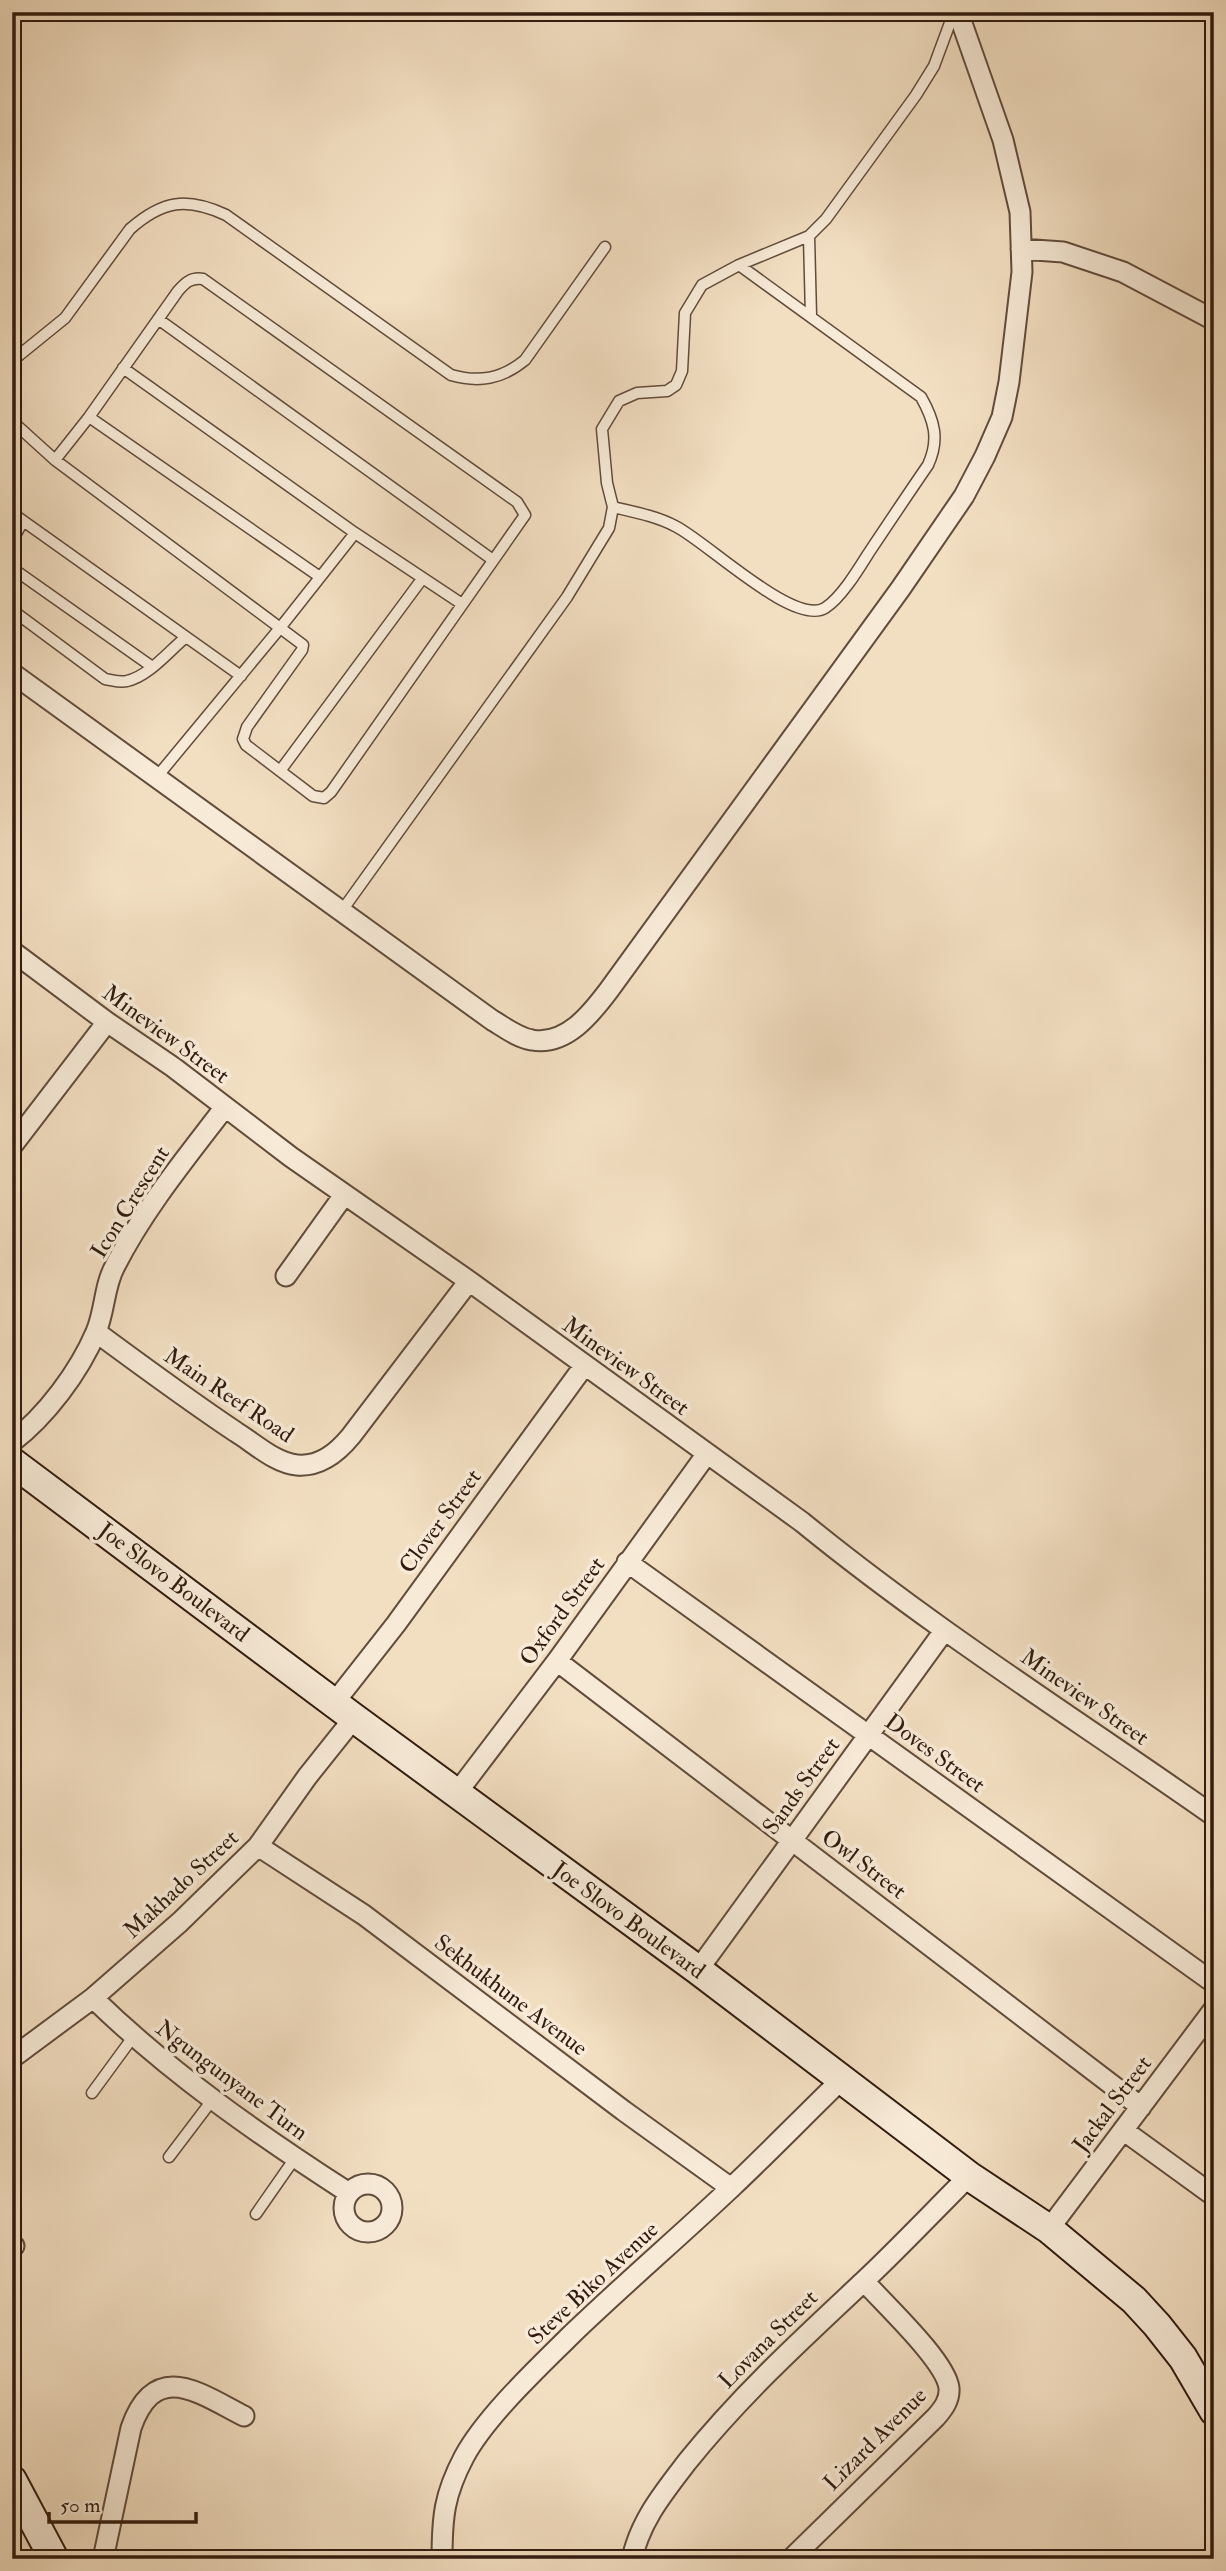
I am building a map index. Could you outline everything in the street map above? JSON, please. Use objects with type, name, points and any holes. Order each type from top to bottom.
[{"type":"street","points":[[12,673],[492,1020],[532,1040],[556,1038],[589,1017],[901,588],[964,496],[1002,417],[1011,370],[1022,272],[1020,212],[1014,181],[986,90],[956,12]]},
{"type":"street","points":[[1021,248],[1063,252],[1123,272],[1214,320]]},
{"type":"street","name":"Mineview Street","points":[[12,951],[344,1195],[469,1281],[802,1522],[848,1560],[944,1631],[1214,1816]]},
{"type":"street","points":[[12,1146],[107,1022]]},
{"type":"street","name":"Icon Crescent","points":[[12,1442],[40,1417],[68,1380],[96,1332],[113,1268],[136,1230],[225,1108]]},
{"type":"street","points":[[286,1276],[344,1195]]},
{"type":"street","name":"Main Reef Road","points":[[96,1332],[262,1449],[286,1463],[310,1464],[324,1460],[338,1451],[469,1281]]},
{"type":"street","name":"Clover Street","points":[[344,1710],[396,1624],[584,1366]]},
{"type":"street","name":"Oxford Street","points":[[456,1794],[706,1455]]},
{"type":"street","name":"Joe Slovo Boulevard","points":[[12,1462],[456,1794],[698,1970],[969,2176],[1049,2229],[1134,2300],[1157,2325],[1183,2358],[1214,2410]]},
{"type":"street","name":"Doves Street","points":[[627,1562],[1214,1983]]},
{"type":"street","name":"Sands Street","points":[[698,1970],[944,1631]]},
{"type":"street","name":"Owl Street","points":[[556,1661],[1141,2107]]},
{"type":"street","name":"Makhado Street","points":[[12,2057],[93,1998],[180,1922],[258,1846],[307,1777],[344,1710]]},
{"type":"street","name":"Sekhukhune Avenue","points":[[258,1846],[365,1915],[731,2188]]},
{"type":"street","name":"Ngungunyane Turn","points":[[93,1998],[133,2037],[213,2099],[349,2193]]},
{"type":"street","name":"Jackal Street","points":[[1049,2229],[1214,2009]]},
{"type":"street","name":"Steve Biko Avenue","points":[[442,2559],[442,2513],[454,2478],[465,2454],[495,2415],[534,2372],[618,2289],[731,2188],[841,2080]]},
{"type":"street","points":[[1123,2130],[1214,2196]]},
{"type":"street","name":"Lovana Street","points":[[632,2559],[640,2531],[661,2496],[716,2426],[794,2345],[864,2281],[969,2176]]},
{"type":"street","name":"Lizard Avenue","points":[[790,2559],[936,2417],[948,2396],[947,2382],[939,2364],[864,2281]]},
{"type":"street","points":[[103,2559],[131,2428],[136,2414],[152,2393],[163,2387],[182,2386],[244,2416]]},
{"type":"street","points":[[12,2480],[54,2559]]},
{"type":"lane","points":[[341,912],[567,597],[609,527],[613,507],[607,483],[603,429],[619,401],[637,393],[667,391],[676,385],[682,372],[685,313],[702,285],[739,265],[809,236],[827,219],[916,95],[934,66],[956,12]]},
{"type":"lane","points":[[12,361],[65,318],[130,229],[144,217],[179,202],[207,206],[226,215],[450,375],[465,379],[484,380],[511,372],[525,360],[606,247]]},
{"type":"lane","points":[[809,236],[811,316]]},
{"type":"lane","points":[[613,507],[647,515],[675,526],[783,602],[817,612],[828,607],[852,579],[928,465],[935,451],[936,433],[931,414],[921,397],[739,265]]},
{"type":"lane","points":[[12,421],[55,460],[303,648],[247,727],[243,739],[246,745],[313,796],[324,798],[331,792],[525,515],[517,502],[203,279],[196,278],[184,284],[55,460]]},
{"type":"lane","points":[[158,319],[493,560]]},
{"type":"lane","points":[[123,368],[355,533],[462,604]]},
{"type":"lane","points":[[89,417],[320,577]]},
{"type":"lane","points":[[12,513],[241,676]]},
{"type":"lane","points":[[12,541],[23,521]]},
{"type":"lane","points":[[156,778],[355,533]]},
{"type":"lane","points":[[12,568],[151,666]]},
{"type":"lane","points":[[280,771],[422,579]]},
{"type":"lane","points":[[12,610],[105,679],[117,682],[128,681],[151,666],[186,637]]},
{"type":"lane","points":[[92,2093],[133,2037]]},
{"type":"lane","points":[[169,2157],[213,2099]]},
{"type":"lane","points":[[256,2214],[295,2158]]}]
